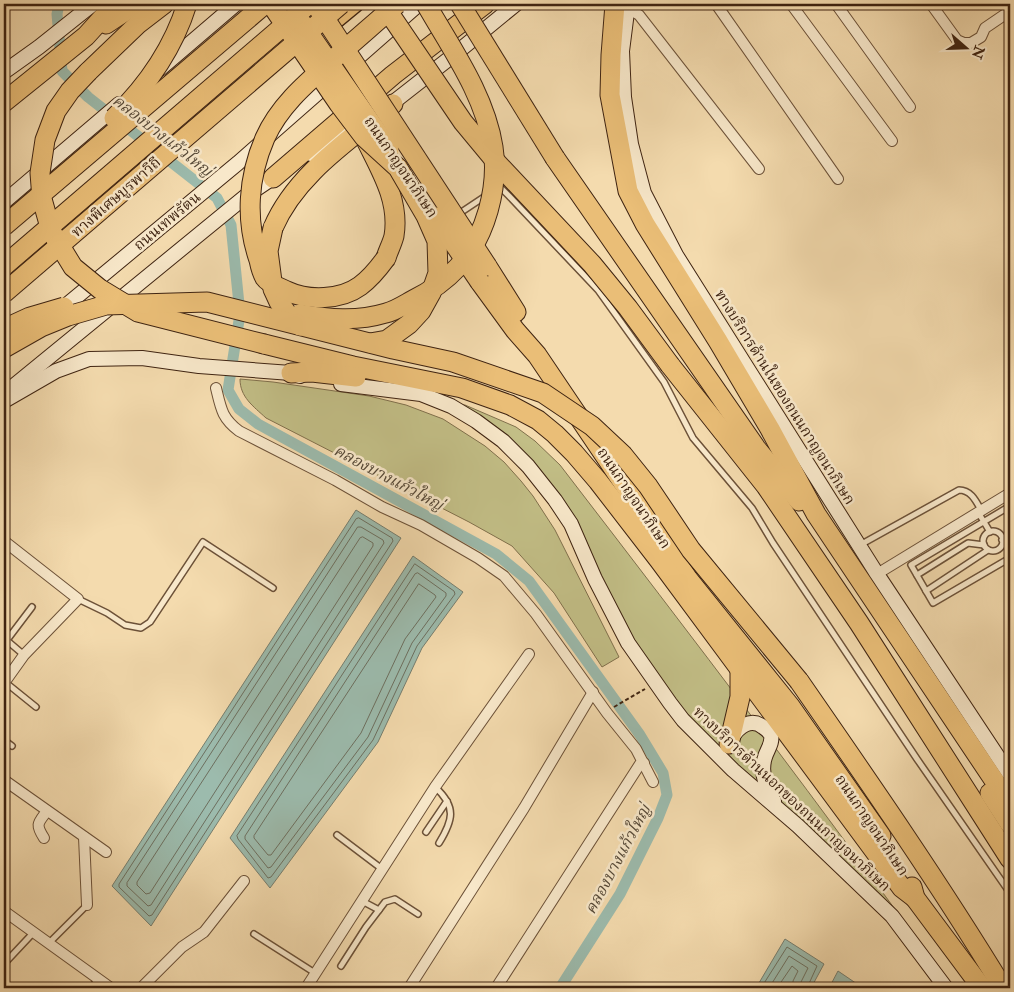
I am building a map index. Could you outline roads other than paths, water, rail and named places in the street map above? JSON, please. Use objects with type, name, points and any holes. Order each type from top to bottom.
[{"type":"highway","points":[[86,36],[115,4]]},
{"type":"highway","points":[[4,102],[86,36],[136,4]]},
{"type":"highway","points":[[164,4],[138,24],[70,91],[56,111],[45,140],[40,173],[42,199],[50,231],[73,267],[100,289],[138,312],[353,366],[462,388],[510,405],[538,420],[574,453],[653,552],[902,888],[915,898]]},
{"type":"highway","points":[[4,213],[103,128],[146,84],[166,55],[180,26],[187,4]]},
{"type":"highway","points":[[4,226],[265,4]]},
{"type":"highway","points":[[271,4],[339,104],[364,137],[398,168],[426,216],[437,241],[438,273],[431,293],[421,311],[409,324],[387,340],[356,345],[330,342],[310,333],[291,319],[279,302],[273,289],[268,251],[273,228],[281,210],[294,191],[316,169],[393,104]]},
{"type":"highway","name":"ถนนกาญจนาภิเษก","points":[[289,4],[484,274],[515,330],[537,355],[688,579],[790,706],[909,877],[915,898],[982,988]]},
{"type":"highway","points":[[4,255],[299,4]]},
{"type":"highway","name":"ทางพิเศษบูรพาวิถี","points":[[4,266],[309,4]]},
{"type":"highway","points":[[316,4],[484,274]]},
{"type":"highway","name":"ทางพิเศษบูรพาวิถี","points":[[4,293],[342,4]]},
{"type":"highway","points":[[4,297],[160,163],[197,136],[355,4]]},
{"type":"highway","points":[[383,4],[462,122],[496,163],[592,264],[766,486],[859,624],[1010,859]]},
{"type":"highway","points":[[364,137],[386,181],[394,202],[396,218],[393,238],[386,258],[373,275],[358,287],[325,298],[299,297],[265,278],[255,250],[250,225],[250,196],[253,171],[265,137],[287,103],[397,4]]},
{"type":"highway","points":[[4,328],[30,317],[75,305],[207,302],[340,320],[386,313],[422,295],[438,284],[458,266],[470,251],[483,227],[495,171],[493,147],[488,126],[473,86],[426,4]]},
{"type":"highway","points":[[461,4],[555,158],[756,448],[814,519]]},
{"type":"highway","points":[[273,178],[393,75],[485,4]]},
{"type":"highway","points":[[607,4],[601,36],[599,78],[610,147],[623,191],[655,250],[778,453],[814,519],[1010,824]]},
{"type":"highway","points":[[624,5],[611,55],[610,95],[628,191],[645,224],[770,429],[816,514],[1010,804]]},
{"type":"highway","points":[[207,302],[453,362],[543,393],[592,426],[623,455],[648,486],[691,550],[799,681],[943,892],[1003,988]]},
{"type":"highway","points":[[4,348],[41,327],[68,316],[106,305]]},
{"type":"highway","points":[[4,328],[44,324]]},
{"type":"highway","points":[[291,373],[312,372],[462,388]]},
{"type":"highway","points":[[729,744],[740,697],[740,669]]},
{"type":"main road","points":[[4,202],[236,4]]},
{"type":"main road","name":"ถนนเทพรัตน","points":[[4,358],[238,162],[420,4]]},
{"type":"main road","points":[[4,395],[246,196],[393,104],[516,4]]},
{"type":"main road","name":"ทางบริการด้านในของถนนกาญจนาภิเษก","points":[[624,5],[622,51],[624,97],[631,144],[644,193],[676,255],[859,546],[1010,775]]},
{"type":"main road","points":[[4,72],[88,8]]},
{"type":"main road","name":"ทางบริการด้านนอกของถนนกาญจนาภิเษก","points":[[4,400],[56,370],[89,359],[142,358],[199,366],[291,373],[311,380],[421,394],[451,406],[476,421],[503,441],[528,466],[555,500],[571,524],[628,643],[683,720],[733,770],[778,808],[892,916],[946,988]]},
{"type":"main road","points":[[733,770],[729,758],[729,744],[739,728],[748,723],[759,723],[768,730],[771,737],[770,745],[764,758],[763,772],[768,792],[778,808]]},
{"type":"street","points":[[716,4],[838,179]]},
{"type":"street","points":[[791,4],[892,141]]},
{"type":"street","points":[[836,4],[910,107]]},
{"type":"street","points":[[931,4],[957,40],[964,43],[971,43],[981,37],[986,28],[1010,11]]},
{"type":"street","points":[[624,5],[639,15],[759,169]]},
{"type":"street","points":[[216,388],[223,416],[239,431],[335,480],[382,507],[421,525],[478,558],[504,576],[536,614],[636,749],[653,782]]},
{"type":"street","points":[[877,574],[1010,492]]},
{"type":"street","points":[[4,541],[78,599],[24,655],[4,683]]},
{"type":"street","points":[[306,988],[435,787],[529,654]]},
{"type":"street","points":[[409,988],[519,817],[593,692]]},
{"type":"street","points":[[496,988],[640,764],[644,763]]},
{"type":"street","points":[[4,780],[106,852]]},
{"type":"street","points":[[44,838],[38,829],[38,822],[47,811]]},
{"type":"street","points":[[84,838],[87,905]]},
{"type":"street","points":[[141,988],[182,947],[204,932],[244,881]]},
{"type":"street","points":[[4,911],[110,988]]},
{"type":"lane","points":[[463,211],[498,188],[502,189],[566,254],[598,290],[664,382],[693,438],[752,508],[773,543],[917,759],[1010,893]]},
{"type":"lane","points":[[859,546],[959,490],[964,490],[970,494],[990,532]]},
{"type":"lane","points":[[999,549],[1009,559],[933,603],[911,565],[1010,506]]},
{"type":"lane","points":[[990,532],[997,533],[1002,540],[1002,546],[994,551],[988,550],[984,545],[984,538],[990,532]]},
{"type":"lane","points":[[1002,540],[1010,534]]},
{"type":"lane","points":[[78,599],[107,613],[125,625],[141,628],[150,622],[203,542],[273,588]]},
{"type":"lane","points":[[917,575],[968,543],[984,545]]},
{"type":"lane","points":[[926,591],[988,550]]},
{"type":"lane","points":[[24,655],[5,639],[32,607]]},
{"type":"lane","points":[[4,683],[36,707]]},
{"type":"lane","points":[[4,740],[12,746]]},
{"type":"lane","points":[[435,787],[448,801],[451,821],[439,843]]},
{"type":"lane","points":[[426,832],[448,801]]},
{"type":"lane","points":[[337,835],[383,869]]},
{"type":"lane","points":[[341,966],[385,902],[395,899],[418,914]]},
{"type":"lane","points":[[362,900],[380,910]]},
{"type":"lane","points":[[49,943],[87,905]]},
{"type":"lane","points":[[4,964],[34,932]]},
{"type":"lane","points":[[254,934],[315,973]]},
{"type":"lane","points":[[91,988],[98,979]]},
{"type":"water","points":[[356,510],[401,538],[151,926],[112,886]]},
{"type":"water","points":[[413,556],[463,592],[422,648],[378,742],[270,888],[230,838]]},
{"type":"water","points":[[785,939],[824,964],[811,988],[756,988]]},
{"type":"water","points":[[838,971],[863,988],[829,988]]},
{"type":"waterway","name":"คลองบางแก้วใหญ่","points":[[59,4],[57,14],[62,71],[88,97],[217,198],[231,225],[240,314],[228,390],[239,409],[258,424],[496,554],[529,581],[640,735],[663,773],[667,795],[658,818],[620,894],[560,988]]}]
